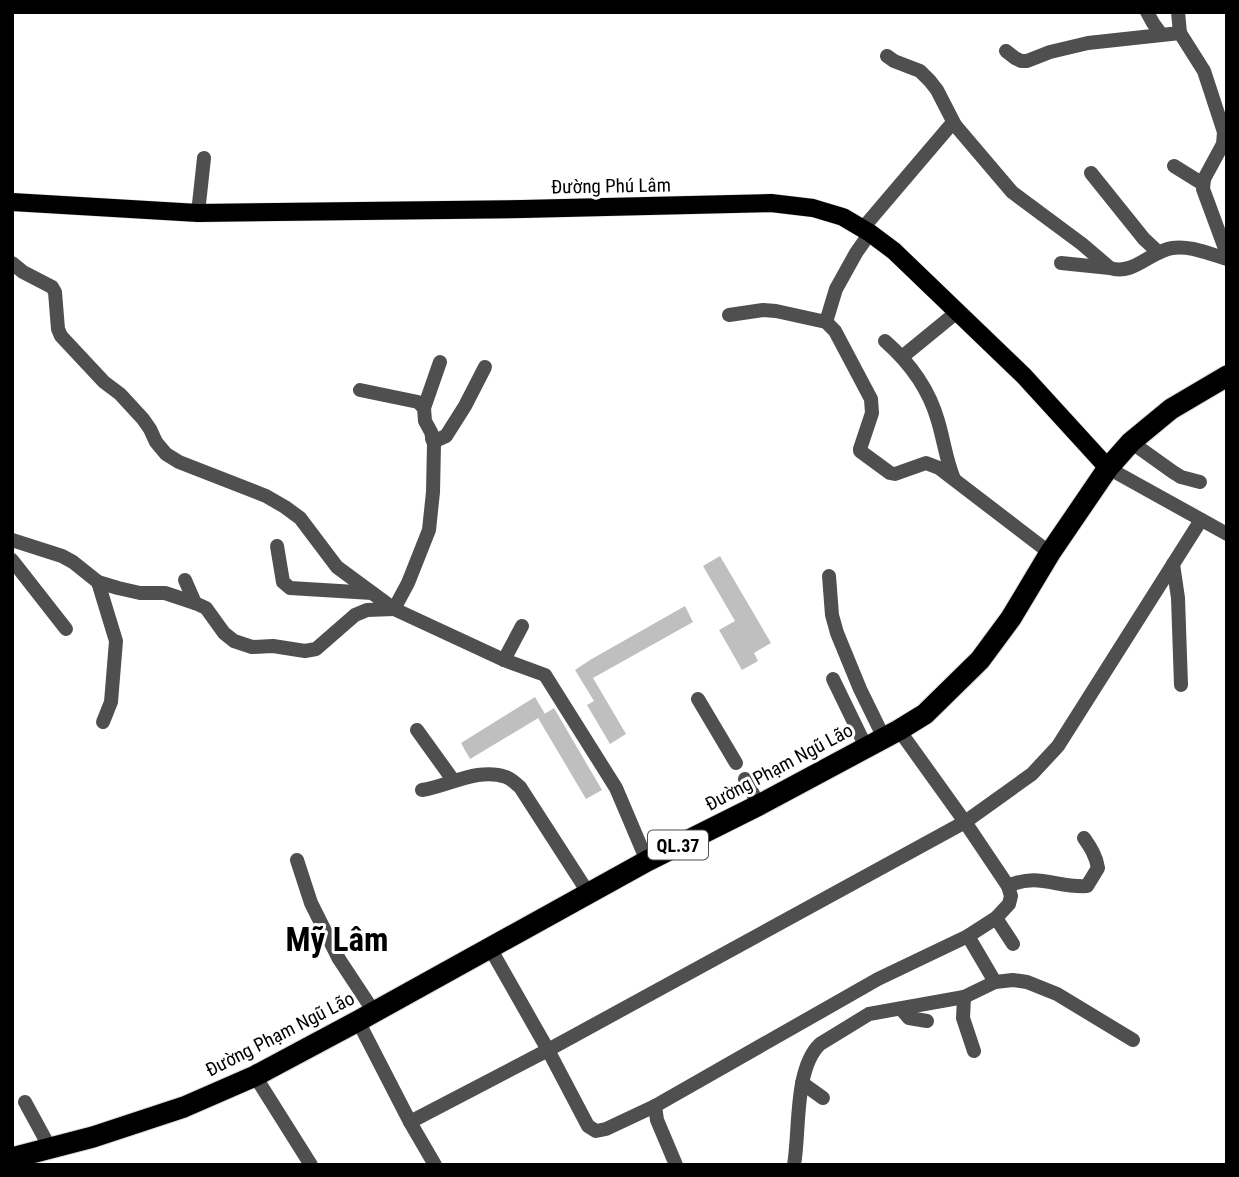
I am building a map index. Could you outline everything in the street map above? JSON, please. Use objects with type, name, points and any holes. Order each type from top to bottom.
[{"type":"highway","name":"Đường Phạm Ngũ Lão","points":[[12,1158],[93,1137],[184,1107],[255,1076],[647,861],[759,805],[925,714],[980,660],[1011,618],[1050,553],[1108,468],[1131,442],[1171,409],[1227,376]]},
{"type":"main road","name":"Đường Phú Lâm","points":[[12,202],[198,214],[771,203],[813,208],[843,217],[894,251],[1024,376],[1108,468]]},
{"type":"street","points":[[1147,12],[1161,34]]},
{"type":"street","points":[[1178,12],[1180,33],[1204,71],[1224,132],[1223,144],[1203,184],[1203,190],[1227,256]]},
{"type":"street","points":[[1006,51],[1021,61],[1027,61],[1050,52],[1088,43],[1180,33]]},
{"type":"street","points":[[887,57],[920,71],[937,90],[955,125],[1012,192],[1110,268]]},
{"type":"street","points":[[826,322],[836,289],[866,231],[949,127],[955,125]]},
{"type":"street","points":[[198,214],[204,158]]},
{"type":"street","points":[[1174,166],[1203,184]]},
{"type":"street","points":[[1091,173],[1144,239],[1158,252]]},
{"type":"street","points":[[1061,263],[1116,270],[1128,268],[1168,248],[1190,248],[1227,256]]},
{"type":"street","points":[[12,263],[52,287],[61,336],[104,382],[144,419],[166,454],[179,462],[266,496],[285,507],[300,518],[337,567],[394,609],[504,660],[545,675],[616,788],[647,861]]},
{"type":"street","points":[[729,315],[763,310],[826,322],[835,331],[872,399],[872,413],[860,451],[890,473],[895,474],[926,463],[939,468],[1050,553]]},
{"type":"street","points":[[902,357],[957,312]]},
{"type":"street","points":[[885,341],[902,357],[924,385],[937,417],[947,461],[955,480]]},
{"type":"street","points":[[394,609],[408,583],[429,530],[433,492],[432,439],[425,421],[424,408],[440,362]]},
{"type":"street","points":[[432,439],[446,436],[485,367]]},
{"type":"street","points":[[360,390],[418,402],[424,408]]},
{"type":"street","points":[[1131,442],[1181,477],[1200,482]]},
{"type":"street","points":[[1108,468],[1227,534]]},
{"type":"street","points":[[410,1122],[548,1050],[965,822],[1032,775],[1058,746],[1201,520]]},
{"type":"street","points":[[12,540],[62,556],[98,582],[118,589],[140,593],[165,593],[195,603],[206,608],[224,633],[234,641],[251,647],[273,646],[305,651],[316,649],[355,615],[367,610],[394,609]]},
{"type":"street","points":[[277,546],[283,582],[290,588],[373,593]]},
{"type":"street","points":[[12,560],[66,629]]},
{"type":"street","points":[[1173,564],[1178,598],[1181,685]]},
{"type":"street","points":[[829,576],[832,615],[837,633],[883,738]]},
{"type":"street","points":[[185,580],[195,603]]},
{"type":"street","points":[[98,582],[116,641],[111,702],[103,722]]},
{"type":"street","points":[[504,660],[522,626]]},
{"type":"street","points":[[490,948],[588,1126],[596,1131],[655,1106],[878,979],[968,936],[996,918],[1009,904],[1011,895],[1008,886],[965,822],[883,738],[833,679]]},
{"type":"street","points":[[698,699],[736,763]]},
{"type":"street","points":[[417,730],[453,780]]},
{"type":"street","points":[[422,790],[466,777],[493,775],[509,778],[520,788],[589,894]]},
{"type":"street","points":[[745,779],[759,805]]},
{"type":"street","points":[[1008,886],[1021,880],[1035,879],[1087,886],[1098,868],[1092,849],[1084,838]]},
{"type":"street","points":[[297,860],[311,903],[366,1016],[410,1122],[435,1165]]},
{"type":"street","points":[[996,918],[1013,944]]},
{"type":"street","points":[[968,936],[995,982]]},
{"type":"street","points":[[794,1165],[802,1083],[808,1060],[820,1044],[869,1014],[964,997],[995,982],[1013,980],[1027,982],[1057,994],[1133,1040]]},
{"type":"street","points":[[964,997],[963,1018],[974,1051]]},
{"type":"street","points":[[901,1009],[909,1018],[927,1021]]},
{"type":"street","points":[[255,1076],[311,1165]]},
{"type":"street","points":[[802,1083],[822,1098]]},
{"type":"street","points":[[25,1102],[50,1148]]},
{"type":"street","points":[[655,1106],[657,1120],[676,1165]]},
{"type":"building","points":[[720,556],[771,643],[754,653],[758,661],[742,670],[719,630],[735,621],[703,566]]},
{"type":"building","points":[[685,606],[693,622],[593,678],[626,734],[610,744],[587,705],[594,701],[575,670]]},
{"type":"building","points":[[535,697],[545,714],[470,759],[461,743]]},
{"type":"building","points":[[554,708],[602,790],[586,799],[538,718]]},
{"type":"district","name":"Mỹ Lâm","points":[[337,939]]}]
